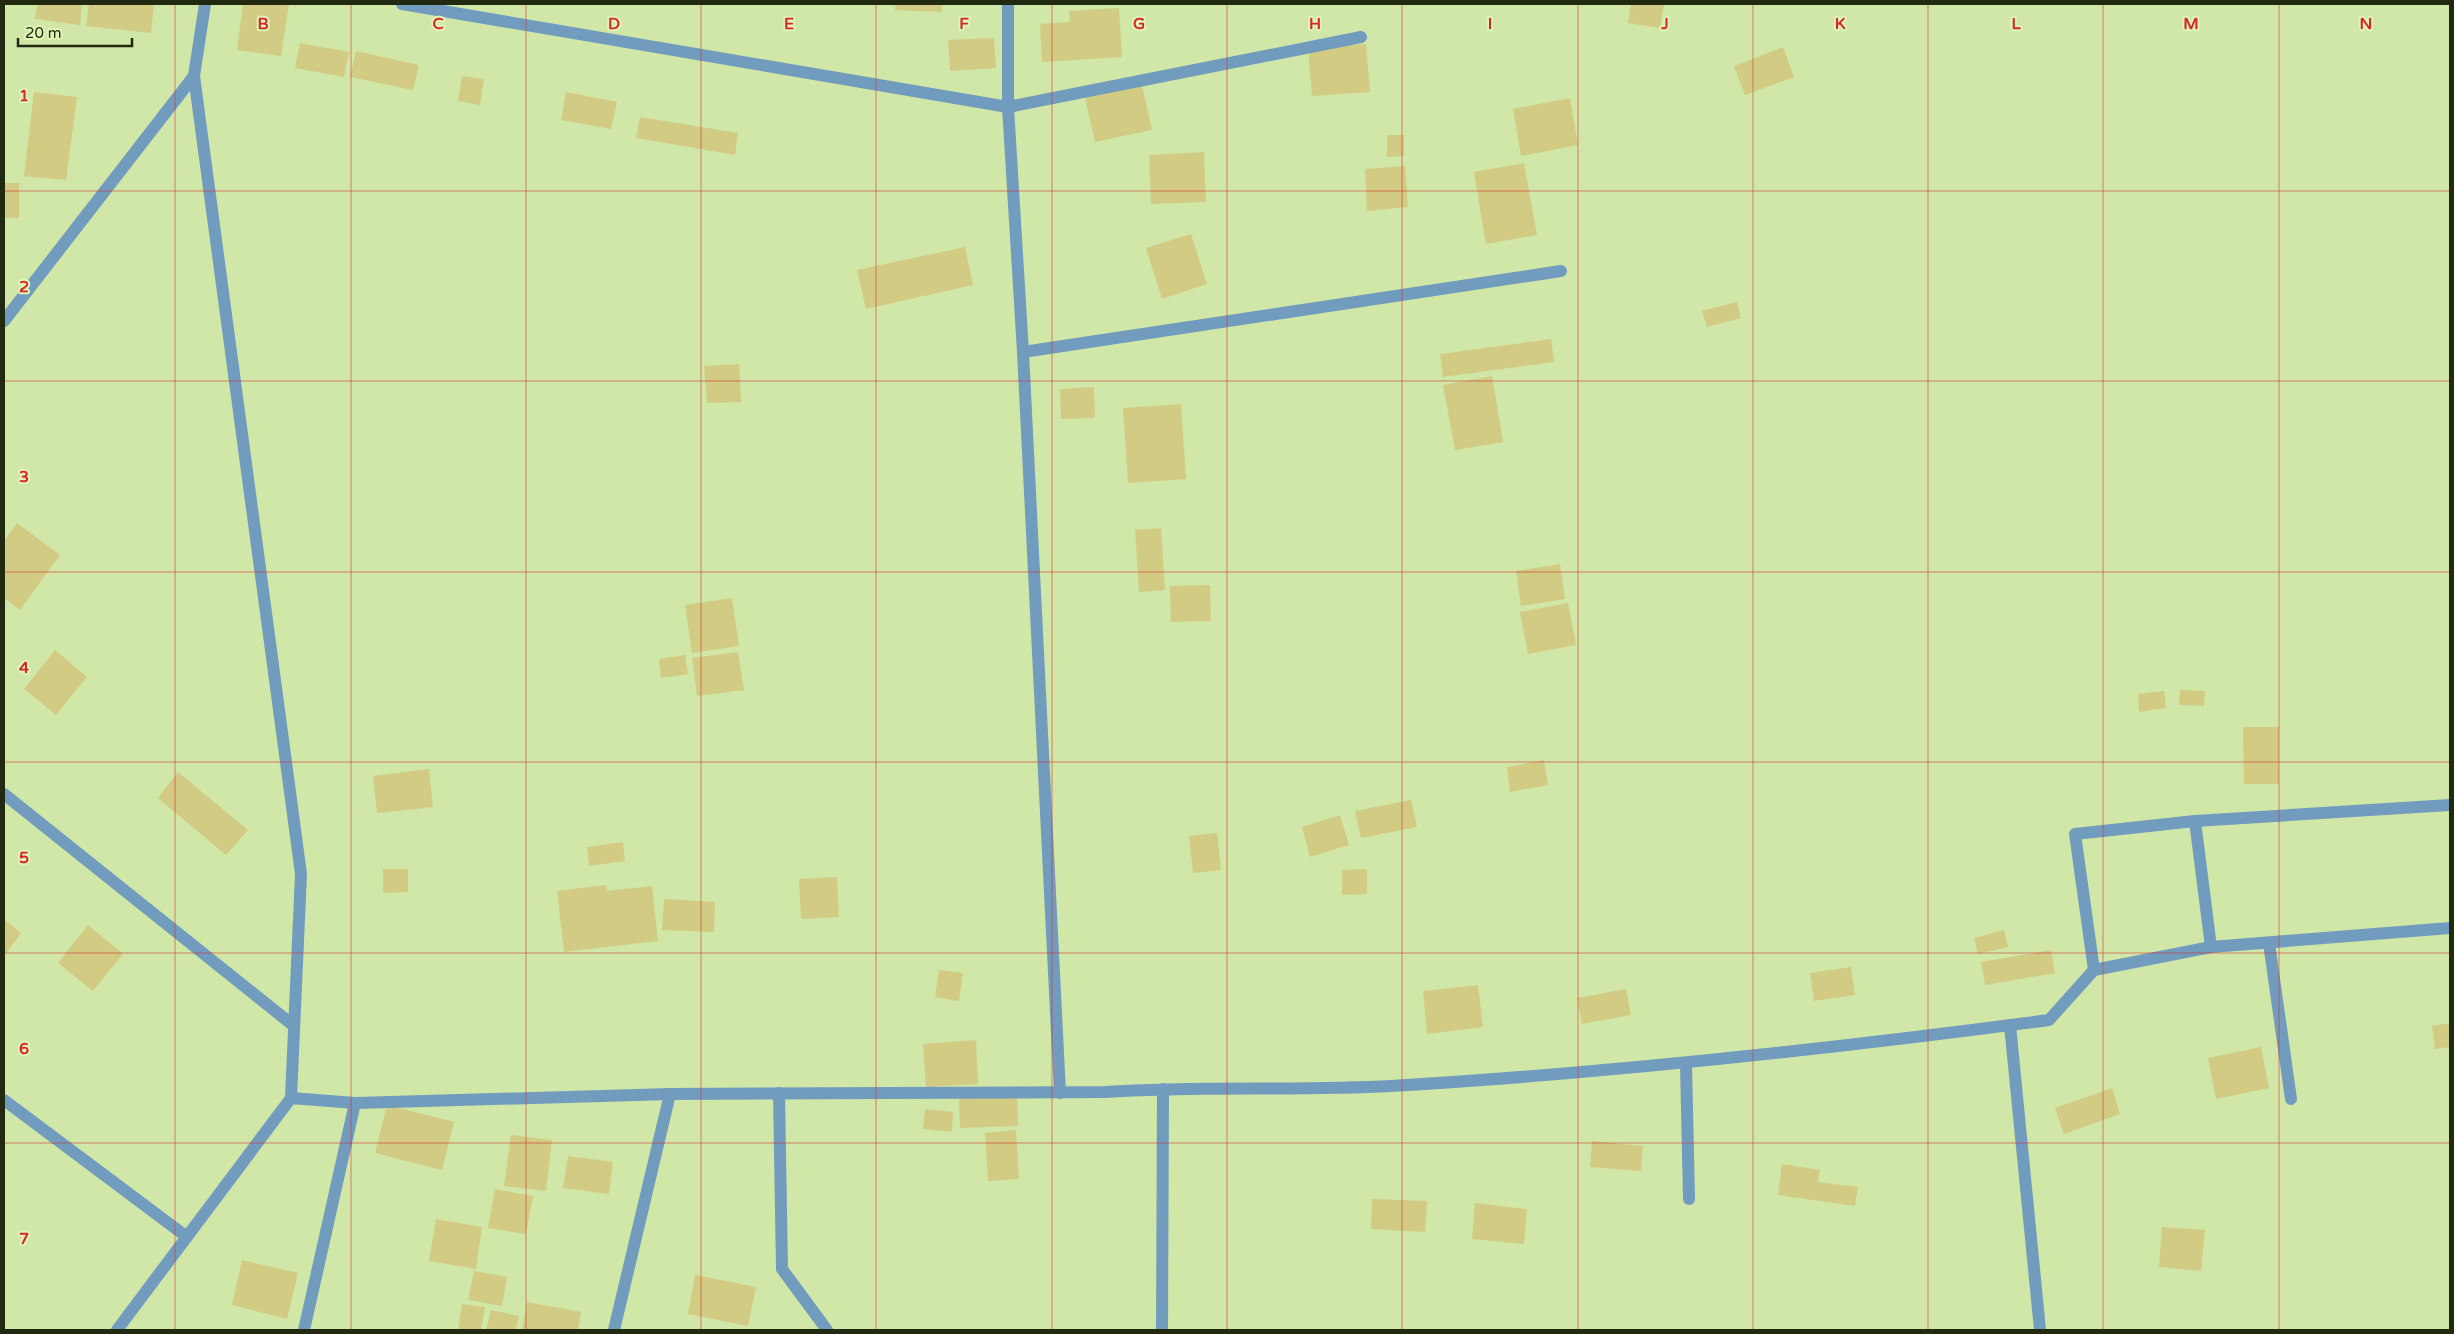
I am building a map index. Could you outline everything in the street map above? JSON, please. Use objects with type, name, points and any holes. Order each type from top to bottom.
[{"type":"street","points":[[117,1330],[291,1098],[301,874],[194,76],[205,4]]},
{"type":"street","points":[[402,4],[1008,107],[1361,37]]},
{"type":"street","points":[[1008,4],[1008,107],[1023,352],[1060,1093]]},
{"type":"street","points":[[4,321],[194,76]]},
{"type":"street","points":[[1023,352],[1561,271]]},
{"type":"street","points":[[4,794],[294,1026]]},
{"type":"street","points":[[2094,970],[2075,834],[2195,821],[2450,805]]},
{"type":"street","points":[[2195,821],[2211,947]]},
{"type":"street","points":[[291,1098],[355,1103],[670,1094],[1060,1093],[1163,1088],[1388,1086],[1686,1064],[2049,1020],[2094,970],[2211,947],[2450,928]]},
{"type":"street","points":[[2269,943],[2291,1099]]},
{"type":"street","points":[[2010,1025],[2040,1330]]},
{"type":"street","points":[[1686,1064],[1689,1199]]},
{"type":"street","points":[[1162,1330],[1163,1088]]},
{"type":"street","points":[[779,1093],[782,1269],[827,1330]]},
{"type":"street","points":[[614,1330],[670,1094]]},
{"type":"street","points":[[4,1100],[187,1237]]},
{"type":"street","points":[[304,1330],[355,1103]]},
{"type":"building","points":[[37,4],[82,4],[80,25],[35,19]]},
{"type":"building","points":[[89,4],[154,4],[151,33],[86,26]]},
{"type":"building","points":[[243,4],[289,4],[281,56],[237,50]]},
{"type":"building","points":[[896,4],[942,4],[942,12],[895,10]]},
{"type":"building","points":[[1631,4],[1664,4],[1660,28],[1628,23]]},
{"type":"building","points":[[1119,8],[1122,57],[1042,62],[1040,24],[1070,22],[1069,11]]},
{"type":"building","points":[[994,38],[996,68],[950,71],[948,40]]},
{"type":"building","points":[[300,43],[349,52],[344,77],[295,68]]},
{"type":"building","points":[[1366,44],[1370,92],[1312,96],[1308,48]]},
{"type":"building","points":[[1783,47],[1794,77],[1745,95],[1734,66]]},
{"type":"building","points":[[356,51],[419,65],[413,90],[350,77]]},
{"type":"building","points":[[462,76],[484,79],[480,105],[458,101]]},
{"type":"building","points":[[1142,85],[1152,130],[1095,142],[1085,98]]},
{"type":"building","points":[[34,92],[77,97],[66,180],[24,176]]},
{"type":"building","points":[[566,92],[617,102],[611,129],[561,120]]},
{"type":"building","points":[[1570,98],[1578,145],[1521,156],[1513,109]]},
{"type":"building","points":[[640,117],[738,133],[735,155],[636,138]]},
{"type":"building","points":[[1387,135],[1404,135],[1404,156],[1387,157]]},
{"type":"building","points":[[1204,152],[1206,202],[1151,204],[1149,155]]},
{"type":"building","points":[[1524,163],[1537,235],[1486,244],[1474,172]]},
{"type":"building","points":[[1405,166],[1408,207],[1367,211],[1365,169]]},
{"type":"building","points":[[4,183],[19,183],[19,218],[4,218]]},
{"type":"building","points":[[1191,234],[1207,284],[1162,299],[1146,248]]},
{"type":"building","points":[[965,247],[973,285],[866,309],[857,270]]},
{"type":"building","points":[[1737,302],[1741,318],[1707,327],[1702,311]]},
{"type":"building","points":[[1551,339],[1554,362],[1443,377],[1440,354]]},
{"type":"building","points":[[739,364],[741,402],[707,403],[704,366]]},
{"type":"building","points":[[1492,376],[1503,442],[1455,450],[1443,385]]},
{"type":"building","points":[[1094,387],[1095,418],[1061,419],[1060,389]]},
{"type":"building","points":[[1181,404],[1186,479],[1128,483],[1123,408]]},
{"type":"building","points":[[17,523],[60,555],[20,610],[4,598],[4,541]]},
{"type":"building","points":[[1161,528],[1165,590],[1139,592],[1135,530]]},
{"type":"building","points":[[1560,564],[1565,599],[1521,606],[1516,571]]},
{"type":"building","points":[[1210,585],[1211,621],[1171,622],[1170,586]]},
{"type":"building","points":[[732,598],[739,646],[692,653],[685,605]]},
{"type":"building","points":[[1568,603],[1576,645],[1528,654],[1520,612]]},
{"type":"building","points":[[55,650],[87,677],[56,715],[24,689]]},
{"type":"building","points":[[738,652],[744,690],[697,696],[692,658]]},
{"type":"building","points":[[685,655],[688,674],[661,678],[659,659]]},
{"type":"building","points":[[2180,690],[2205,691],[2204,706],[2179,705]]},
{"type":"building","points":[[2164,691],[2166,708],[2139,712],[2138,694]]},
{"type":"building","points":[[2243,727],[2279,727],[2279,784],[2244,784]]},
{"type":"building","points":[[1544,760],[1548,785],[1510,792],[1507,767]]},
{"type":"building","points":[[429,769],[433,807],[377,813],[373,776]]},
{"type":"building","points":[[178,772],[248,830],[226,855],[158,798]]},
{"type":"building","points":[[1411,800],[1417,827],[1361,838],[1355,811]]},
{"type":"building","points":[[1340,815],[1349,845],[1310,857],[1302,827]]},
{"type":"building","points":[[1217,833],[1221,870],[1193,873],[1189,836]]},
{"type":"building","points":[[623,842],[625,861],[589,866],[587,847]]},
{"type":"building","points":[[383,869],[408,869],[408,892],[383,893]]},
{"type":"building","points":[[1367,869],[1367,894],[1342,895],[1342,870]]},
{"type":"building","points":[[837,877],[839,917],[801,919],[799,879]]},
{"type":"building","points":[[606,885],[607,891],[652,886],[658,941],[564,952],[557,891]]},
{"type":"building","points":[[664,899],[715,902],[714,932],[662,930]]},
{"type":"building","points":[[4,919],[21,933],[4,956]]},
{"type":"building","points":[[88,925],[123,954],[93,991],[58,963]]},
{"type":"building","points":[[2004,930],[2008,947],[1978,954],[1974,938]]},
{"type":"building","points":[[2051,950],[2055,973],[1985,985],[1981,962]]},
{"type":"building","points":[[1851,967],[1855,995],[1814,1001],[1810,973]]},
{"type":"building","points":[[939,970],[963,973],[959,1001],[935,997]]},
{"type":"building","points":[[1478,985],[1483,1027],[1427,1034],[1423,991]]},
{"type":"building","points":[[1626,989],[1631,1015],[1582,1024],[1577,998]]},
{"type":"building","points":[[2450,1023],[2450,1047],[2435,1049],[2432,1026]]},
{"type":"building","points":[[976,1040],[978,1084],[926,1087],[923,1044]]},
{"type":"building","points":[[2261,1047],[2269,1088],[2216,1099],[2208,1058]]},
{"type":"building","points":[[2112,1088],[2120,1114],[2064,1134],[2055,1108]]},
{"type":"building","points":[[1017,1096],[1018,1126],[960,1128],[959,1097]]},
{"type":"building","points":[[387,1105],[454,1122],[442,1170],[375,1153]]},
{"type":"building","points":[[925,1109],[953,1112],[952,1132],[923,1129]]},
{"type":"building","points":[[1016,1130],[1019,1179],[988,1181],[985,1133]]},
{"type":"building","points":[[511,1135],[552,1140],[546,1191],[504,1186]]},
{"type":"building","points":[[1592,1141],[1643,1146],[1641,1171],[1590,1167]]},
{"type":"building","points":[[568,1156],[613,1162],[609,1194],[563,1188]]},
{"type":"building","points":[[1782,1164],[1820,1170],[1818,1182],[1858,1187],[1855,1206],[1778,1195]]},
{"type":"building","points":[[495,1189],[533,1196],[526,1234],[488,1228]]},
{"type":"building","points":[[1372,1199],[1427,1201],[1425,1232],[1371,1229]]},
{"type":"building","points":[[1475,1203],[1527,1209],[1524,1244],[1472,1239]]},
{"type":"building","points":[[436,1219],[482,1227],[476,1269],[429,1261]]},
{"type":"building","points":[[2162,1227],[2205,1230],[2201,1271],[2159,1267]]},
{"type":"building","points":[[242,1260],[298,1273],[287,1319],[232,1305]]},
{"type":"building","points":[[474,1271],[507,1277],[502,1306],[468,1300]]},
{"type":"building","points":[[695,1275],[756,1287],[748,1326],[688,1314]]},
{"type":"building","points":[[527,1302],[581,1312],[578,1330],[522,1330]]},
{"type":"building","points":[[462,1304],[485,1307],[481,1330],[458,1330]]},
{"type":"building","points":[[491,1310],[519,1316],[516,1330],[486,1330]]}]
